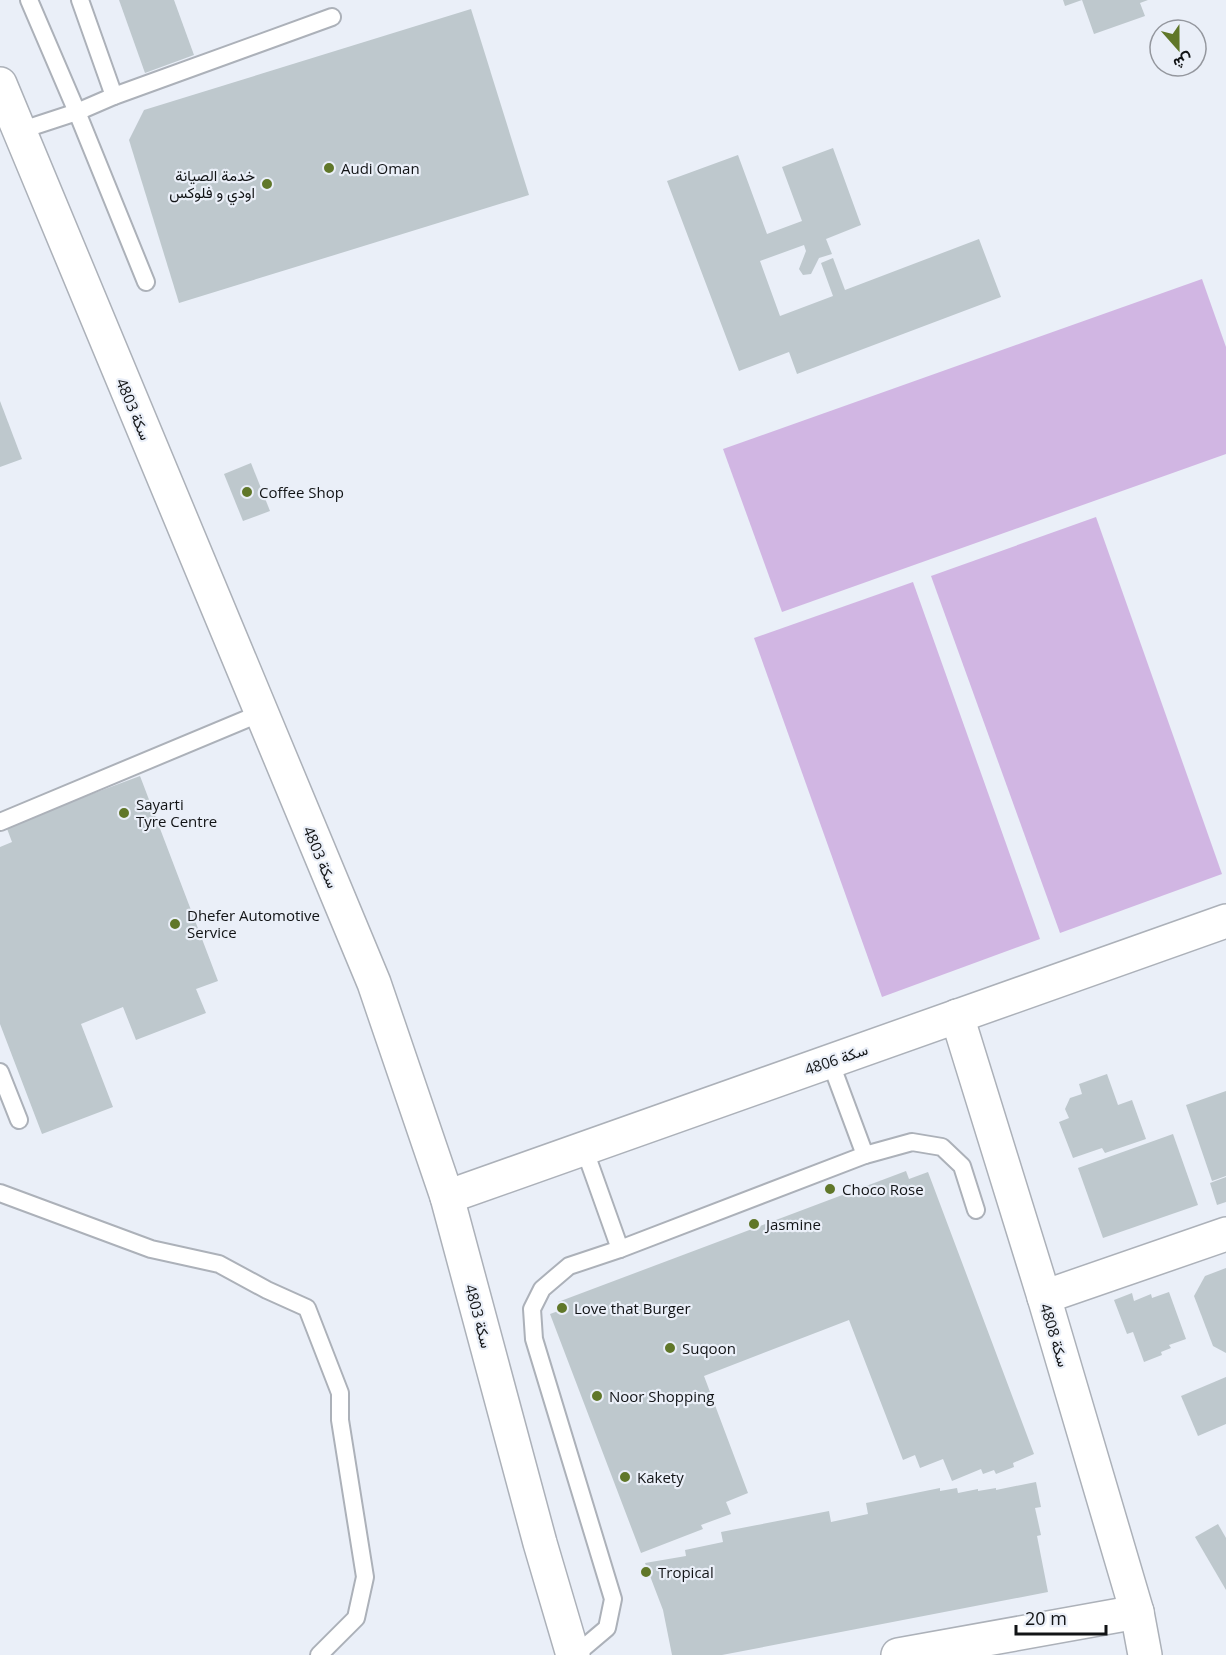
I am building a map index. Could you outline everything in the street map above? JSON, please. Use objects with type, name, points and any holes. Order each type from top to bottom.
[{"type":"street","name":"سكة 4803","points":[[0,84],[374,983],[447,1197],[540,1543],[574,1655]]},
{"type":"street","name":"سكة 4806","points":[[447,1197],[1226,921]]},
{"type":"street","name":"سكة 4808","points":[[957,1017],[1044,1297],[1137,1612],[1144,1655]]},
{"type":"street","points":[[1044,1297],[1226,1234]]},
{"type":"street","points":[[897,1655],[1137,1612]]},
{"type":"lane","points":[[29,0],[146,282]]},
{"type":"lane","points":[[80,0],[114,96]]},
{"type":"lane","points":[[19,131],[77,112],[114,96],[332,18]]},
{"type":"lane","points":[[0,822],[261,713]]},
{"type":"lane","points":[[830,1061],[865,1155]]},
{"type":"lane","points":[[0,1072],[19,1120]]},
{"type":"lane","points":[[574,1655],[607,1628],[613,1599],[534,1339],[532,1309],[542,1289],[569,1266],[620,1249],[865,1155],[912,1142],[942,1147],[962,1166],[976,1210]]},
{"type":"lane","points":[[584,1148],[620,1249]]},
{"type":"lane","points":[[0,1193],[151,1249],[219,1264],[307,1308],[340,1393],[340,1419],[365,1577],[356,1618],[319,1655]]},
{"type":"shaded area","points":[[1202,279],[1226,347],[1226,454],[782,612],[723,449]]},
{"type":"shaded area","points":[[1096,517],[1222,874],[1060,933],[931,576]]},
{"type":"shaded area","points":[[913,582],[1040,939],[882,997],[754,638]]},
{"type":"building","points":[[119,0],[174,0],[194,55],[145,73]]},
{"type":"building","points":[[1063,0],[1082,0],[1065,6]]},
{"type":"building","points":[[1082,0],[1148,0],[1140,3],[1145,16],[1094,34]]},
{"type":"building","name":"Audi Oman","points":[[471,9],[529,195],[179,303],[129,140],[144,110]]},
{"type":"building","points":[[833,148],[861,225],[826,239],[832,254],[819,258],[811,274],[803,275],[799,269],[806,251],[804,245],[760,261],[780,316],[833,296],[821,263],[833,258],[845,290],[979,239],[1001,297],[797,374],[789,352],[739,371],[667,181],[738,155],[767,234],[802,221],[782,167]]},
{"type":"building","points":[[0,401],[22,459],[0,467]]},
{"type":"building","name":"Coffee Shop","points":[[251,463],[270,511],[243,521],[224,474]]},
{"type":"building","points":[[140,776],[218,981],[196,989],[206,1013],[136,1040],[123,1007],[81,1024],[113,1107],[42,1134],[0,1024],[0,847],[12,842],[6,826]]},
{"type":"building","points":[[1107,1074],[1118,1105],[1132,1100],[1146,1139],[1105,1153],[1102,1148],[1073,1158],[1059,1122],[1069,1118],[1065,1109],[1070,1098],[1082,1094],[1079,1084]]},
{"type":"building","points":[[1226,1091],[1226,1176],[1212,1181],[1186,1105]]},
{"type":"building","points":[[1173,1134],[1198,1205],[1103,1238],[1078,1168]]},
{"type":"building","name":"Suqoon","points":[[906,1171],[909,1179],[928,1172],[1034,1454],[1013,1463],[1014,1467],[996,1474],[994,1470],[983,1474],[981,1469],[952,1481],[943,1459],[920,1468],[915,1455],[903,1460],[849,1320],[704,1376],[748,1493],[726,1502],[731,1514],[701,1525],[703,1529],[641,1553],[550,1314],[561,1310],[558,1302]]},
{"type":"building","points":[[1226,1177],[1226,1202],[1217,1205],[1210,1183]]},
{"type":"building","points":[[1226,1268],[1226,1353],[1213,1346],[1194,1296],[1205,1276]]},
{"type":"building","points":[[1169,1292],[1186,1339],[1169,1345],[1171,1348],[1161,1352],[1162,1355],[1144,1362],[1133,1332],[1127,1334],[1114,1300],[1132,1293],[1134,1301],[1151,1294],[1152,1298]]},
{"type":"building","points":[[1226,1377],[1226,1424],[1198,1436],[1181,1396]]},
{"type":"building","points":[[1036,1482],[1041,1507],[1035,1508],[1041,1535],[1037,1536],[1048,1592],[722,1655],[672,1655],[663,1610],[645,1563],[686,1556],[685,1550],[723,1542],[721,1532],[829,1511],[831,1522],[868,1514],[866,1503],[940,1488],[940,1491],[957,1488],[958,1493],[978,1489],[978,1491],[996,1488],[996,1490]]},
{"type":"building","points":[[1218,1524],[1226,1538],[1226,1590],[1195,1537]]},
{"type":"place","name":"Audi Oman","points":[[329,168]]},
{"type":"place","name":"خدمة الصيانة اودي و فلوكس","points":[[267,184]]},
{"type":"place","name":"Coffee Shop","points":[[247,492]]},
{"type":"place","name":"Sayarti Tyre Centre","points":[[124,813]]},
{"type":"place","name":"Dhefer Automotive Service","points":[[175,924]]},
{"type":"place","name":"Choco Rose","points":[[830,1189]]},
{"type":"place","name":"Jasmine","points":[[754,1224]]},
{"type":"place","name":"Love that Burger","points":[[562,1308]]},
{"type":"place","name":"Suqoon","points":[[670,1348]]},
{"type":"place","name":"Noor Shopping","points":[[597,1396]]},
{"type":"place","name":"Kakety","points":[[625,1477]]},
{"type":"place","name":"Tropical","points":[[646,1572]]}]
